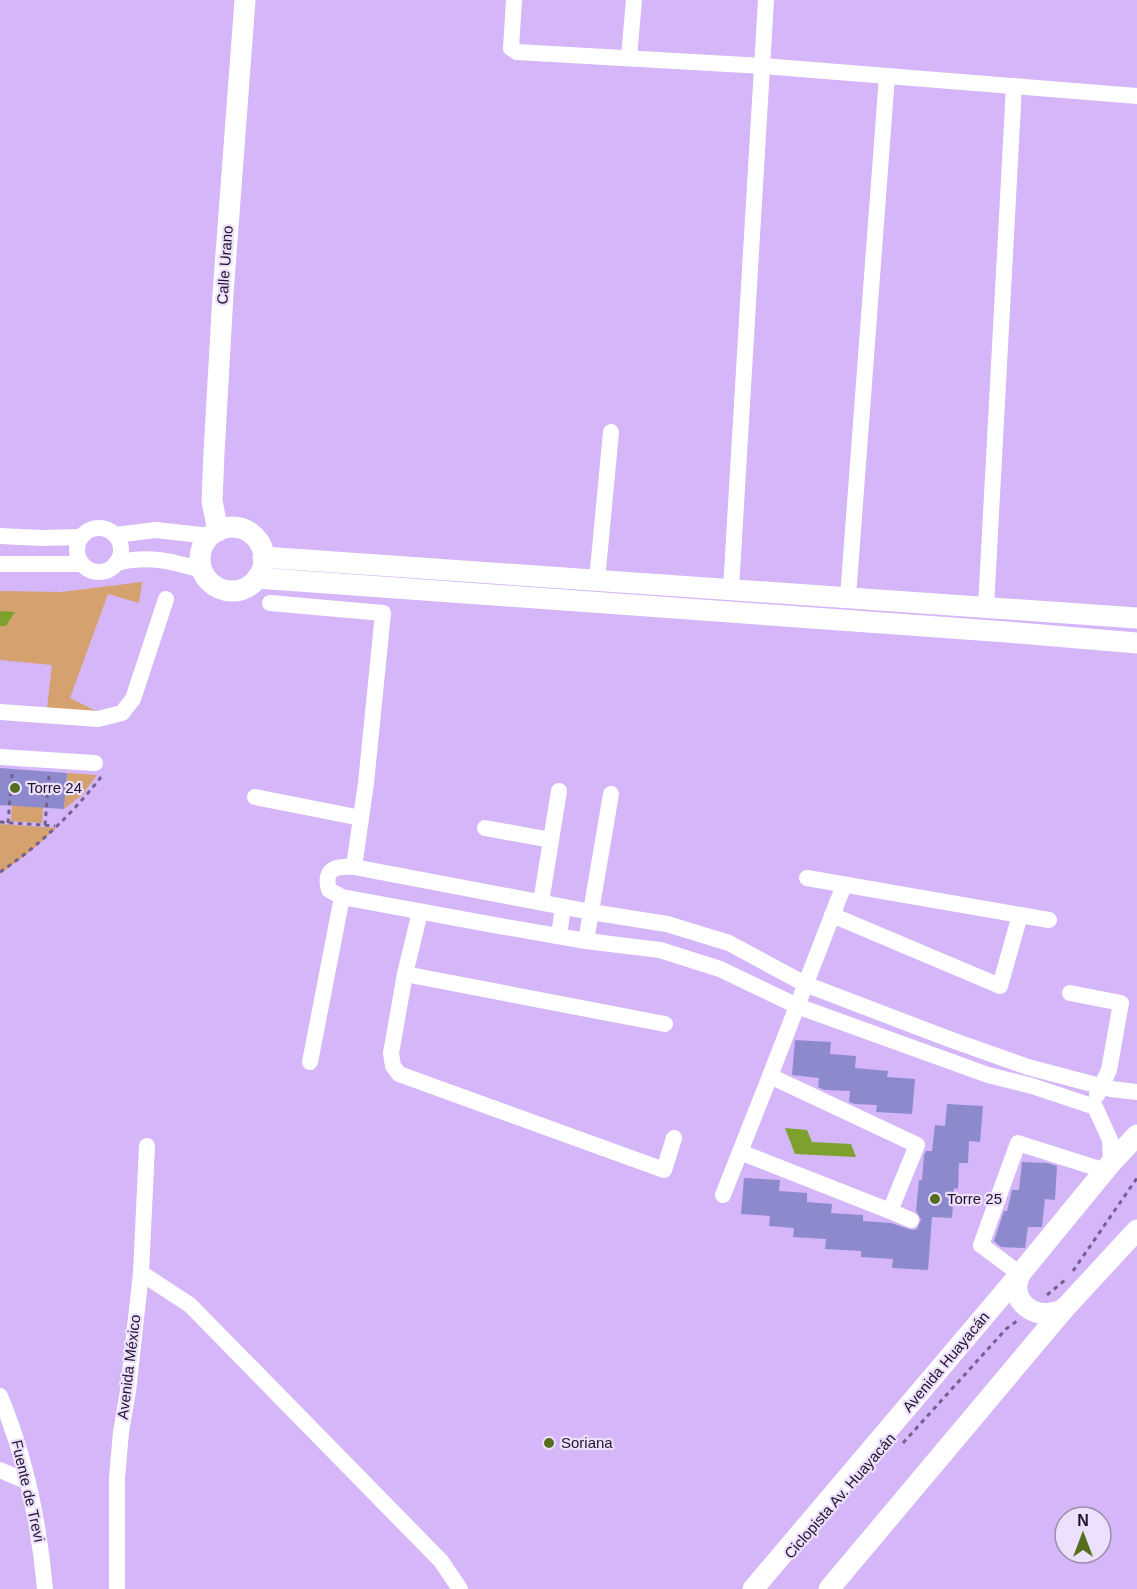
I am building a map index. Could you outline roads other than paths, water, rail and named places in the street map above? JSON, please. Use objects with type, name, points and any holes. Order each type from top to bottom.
[{"type":"main road","name":"Calle Urano","points":[[214,533],[212,501],[223,294],[245,0]]},
{"type":"main road","points":[[227,528],[248,531],[261,547],[264,557],[257,578],[244,588],[227,590],[214,585],[202,570],[200,561],[201,552],[214,533],[227,528]]},
{"type":"main road","points":[[264,557],[1137,618]]},
{"type":"main road","points":[[257,578],[1137,643]]},
{"type":"main road","points":[[900,624],[902,601]]},
{"type":"main road","name":"Avenida Huayacán","points":[[753,1589],[1137,1135]]},
{"type":"main road","points":[[830,1589],[1064,1309],[1137,1230]]},
{"type":"main road","points":[[1020,1274],[1016,1288],[1019,1298],[1030,1310],[1050,1315],[1064,1309]]},
{"type":"street","points":[[514,0],[511,48],[517,52],[763,66],[1137,96]]},
{"type":"street","points":[[628,57],[634,0]]},
{"type":"street","points":[[731,589],[766,0]]},
{"type":"street","points":[[848,597],[887,76]]},
{"type":"street","points":[[986,607],[1014,86]]},
{"type":"street","points":[[597,580],[611,432]]},
{"type":"street","points":[[0,536],[81,537],[98,528],[107,530],[115,535],[121,549],[116,563],[109,570],[99,572],[90,570],[82,564],[77,550],[81,537]]},
{"type":"street","points":[[115,535],[156,530],[214,533]]},
{"type":"street","points":[[116,563],[140,558],[157,559],[202,570]]},
{"type":"street","points":[[0,564],[82,564]]},
{"type":"street","points":[[0,712],[98,719],[122,713],[133,699],[166,599]]},
{"type":"street","points":[[270,603],[383,613],[354,867]]},
{"type":"street","points":[[6,757],[50,760],[99,770]]},
{"type":"street","points":[[541,902],[559,791]]},
{"type":"street","points":[[586,941],[611,794]]},
{"type":"street","points":[[255,797],[361,818]]},
{"type":"street","points":[[485,828],[551,840]]},
{"type":"street","points":[[1095,1107],[1032,1086],[988,1075],[796,1006],[720,969],[660,950],[586,941],[342,897],[329,890],[328,874],[333,869],[354,867],[591,912],[667,924],[729,943],[805,984],[1028,1067],[1102,1086],[1137,1092]]},
{"type":"street","points":[[807,878],[1049,920]]},
{"type":"street","points":[[723,1195],[844,885]]},
{"type":"street","points":[[310,1062],[342,897]]},
{"type":"street","points":[[559,936],[564,906]]},
{"type":"street","points":[[420,912],[405,974],[391,1053],[393,1066],[399,1074],[664,1170],[674,1138]]},
{"type":"street","points":[[832,915],[1000,986],[1020,915]]},
{"type":"street","points":[[405,974],[665,1024]]},
{"type":"street","points":[[1020,1274],[981,1245],[1018,1143],[1109,1167],[1110,1140],[1095,1107],[1097,1094],[1109,1070],[1121,1003],[1070,993]]},
{"type":"street","points":[[988,1075],[995,1055]]},
{"type":"street","points":[[770,1076],[917,1145],[890,1211]]},
{"type":"street","name":"Avenida México","points":[[117,1589],[117,1478],[141,1273],[147,1146]]},
{"type":"street","points":[[740,1152],[911,1220]]},
{"type":"street","points":[[141,1273],[190,1305],[441,1561],[460,1589]]},
{"type":"street","name":"Fuente de Trevi","points":[[0,1396],[20,1448],[28,1482],[42,1551],[45,1589]]},
{"type":"street","points":[[0,1470],[28,1482]]},
{"type":"place","name":"Torre 24","points":[[15,788]]},
{"type":"place","name":"Torre 25","points":[[935,1199]]},
{"type":"place","name":"Soriana","points":[[549,1443]]}]
